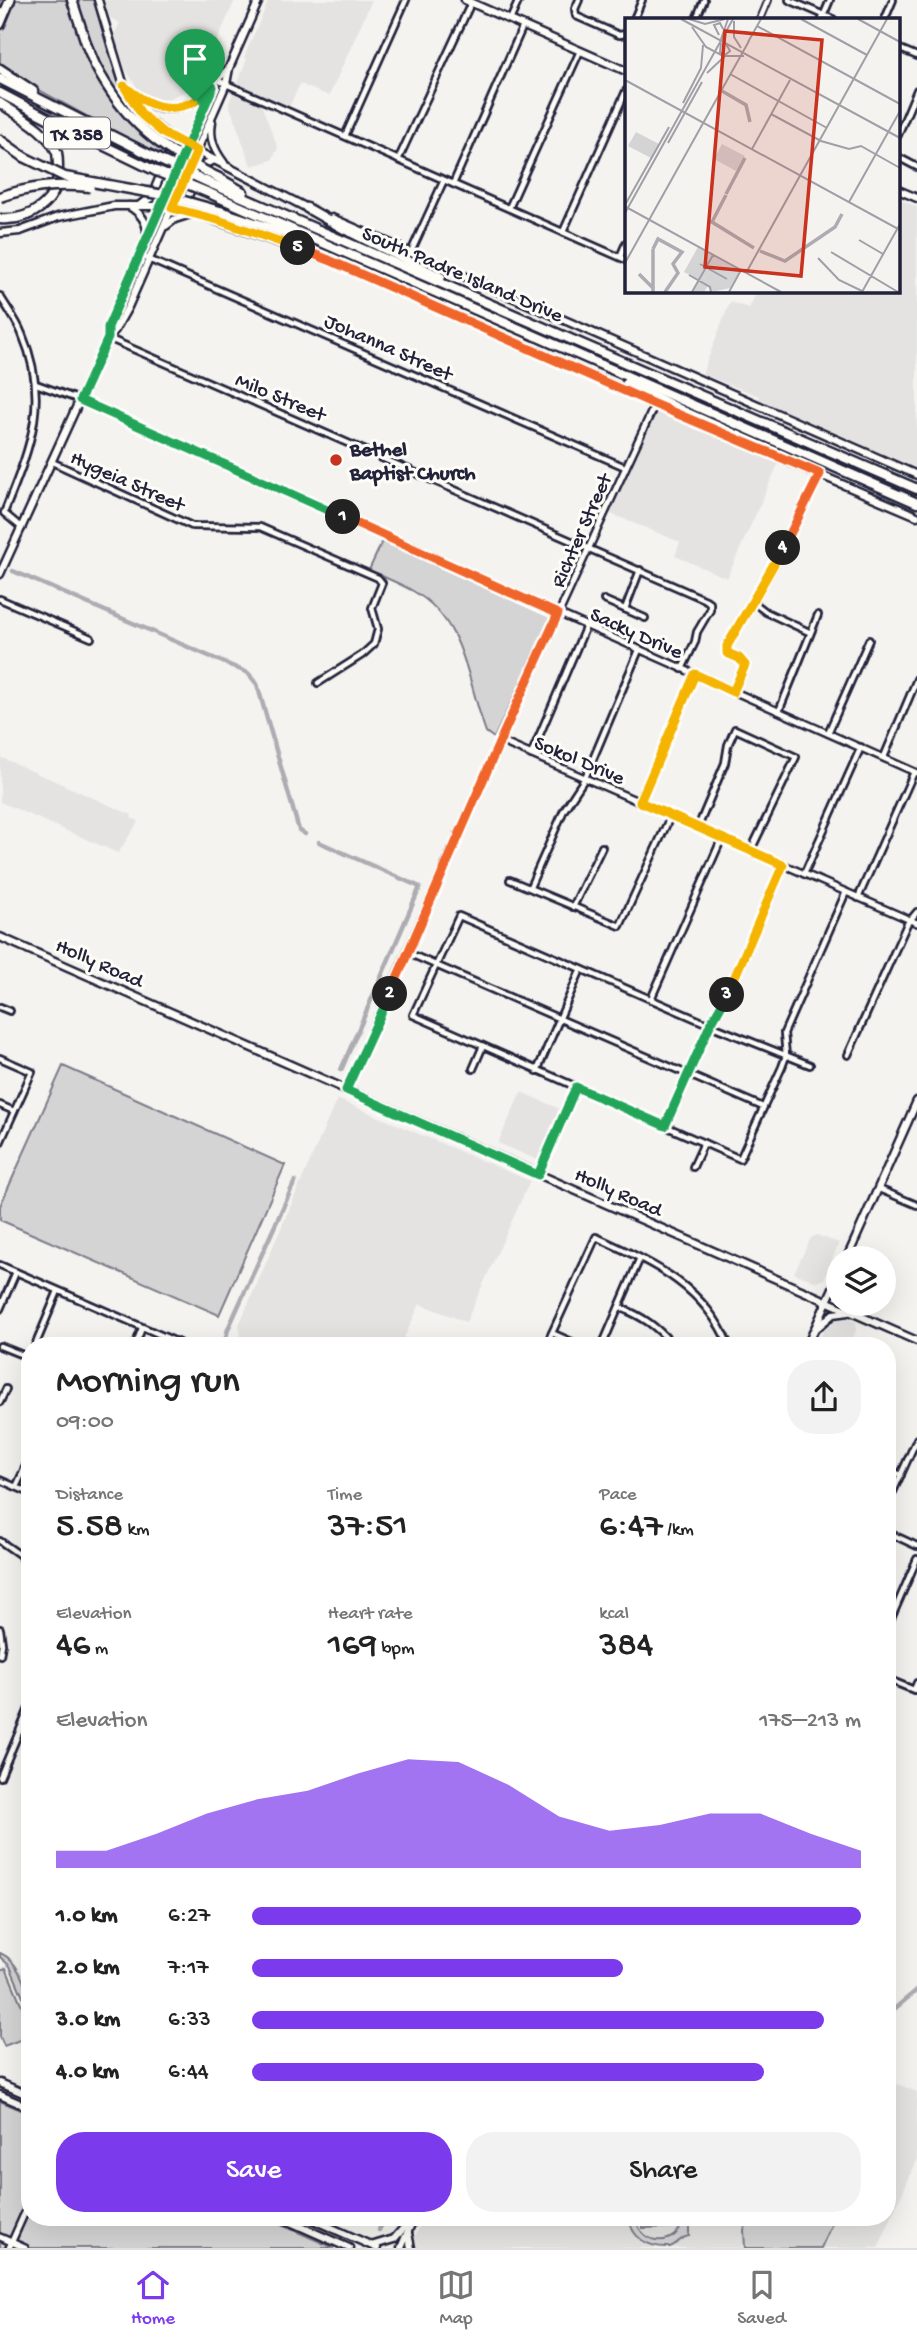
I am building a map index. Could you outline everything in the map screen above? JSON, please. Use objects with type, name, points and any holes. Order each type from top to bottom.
[{"type":"highway","points":[[0,11],[7,0]]},
{"type":"highway","points":[[0,24],[7,0]]},
{"type":"highway","points":[[72,0],[86,46],[107,88],[143,130],[213,185]]},
{"type":"highway","points":[[0,69],[61,111]]},
{"type":"highway","name":"South Padre Island Drive","points":[[0,79],[213,185],[917,489]]},
{"type":"highway","name":"South Padre Island Drive","points":[[0,93],[156,171],[213,185],[307,237],[917,503]]},
{"type":"highway","points":[[0,103],[41,132],[50,142],[57,154],[58,181],[52,196],[29,216],[13,220],[0,219]]},
{"type":"highway","points":[[0,140],[24,157],[65,177],[163,195],[293,236],[307,237]]},
{"type":"highway","points":[[0,197],[25,188],[52,185],[130,189]]},
{"type":"highway","points":[[307,208],[506,310]]},
{"type":"highway","points":[[617,373],[655,397],[792,462]]},
{"type":"highway","points":[[837,453],[917,484]]},
{"type":"main road","points":[[97,0],[124,86],[142,115],[170,137],[307,208],[917,475]]},
{"type":"main road","points":[[0,574],[108,338],[120,322],[137,287],[213,115],[226,84],[229,68],[259,0]]},
{"type":"main road","points":[[468,1],[625,71]]},
{"type":"main road","points":[[124,86],[143,102],[166,109],[187,105],[215,84],[229,68]]},
{"type":"main road","points":[[108,338],[108,327],[215,84]]},
{"type":"main road","points":[[213,115],[211,138],[225,165]]},
{"type":"main road","points":[[139,205],[151,198],[173,145],[170,137]]},
{"type":"main road","points":[[194,213],[187,204],[188,196],[202,165],[215,160]]},
{"type":"main road","points":[[900,191],[917,198]]},
{"type":"main road","points":[[127,205],[145,222],[147,237]]},
{"type":"main road","points":[[0,241],[58,216],[96,208],[160,206],[194,213],[329,260],[654,404],[917,516]]},
{"type":"main road","points":[[162,229],[175,219],[194,213]]},
{"type":"main road","points":[[0,233],[20,231]]},
{"type":"main road","points":[[125,288],[137,287]]},
{"type":"main road","name":"Holly Road","points":[[0,937],[826,1301]]},
{"type":"main road","points":[[853,1246],[917,1101]]},
{"type":"main road","points":[[811,1337],[826,1303]]},
{"type":"main road","points":[[814,1330],[830,1316]]},
{"type":"main road","name":"Holly Road","points":[[861,1316],[917,1341]]},
{"type":"main road","points":[[0,2083],[21,2092]]},
{"type":"main road","points":[[0,2095],[21,2104]]},
{"type":"main road","points":[[298,2226],[344,2247]]},
{"type":"main road","points":[[327,2226],[377,2248]]},
{"type":"main road","points":[[369,2245],[379,2245],[394,2239],[406,2226]]},
{"type":"main road","points":[[401,2248],[410,2226]]},
{"type":"main road","points":[[408,2232],[411,2248]]},
{"type":"street","points":[[345,136],[406,0]]},
{"type":"street","points":[[510,20],[519,0]]},
{"type":"street","points":[[579,0],[575,9],[576,16],[619,35],[625,34]]},
{"type":"street","points":[[634,18],[642,0]]},
{"type":"street","points":[[696,18],[704,0]]},
{"type":"street","points":[[760,18],[768,0]]},
{"type":"street","points":[[789,0],[822,17],[830,0]]},
{"type":"street","points":[[886,18],[893,0]]},
{"type":"street","points":[[398,159],[468,1]]},
{"type":"street","points":[[453,184],[523,26]]},
{"type":"street","points":[[900,49],[917,56]]},
{"type":"street","points":[[509,208],[580,51]]},
{"type":"street","points":[[215,84],[226,84],[625,260]]},
{"type":"street","points":[[900,130],[917,90]]},
{"type":"street","points":[[563,232],[625,94]]},
{"type":"street","points":[[900,159],[917,167]]},
{"type":"street","points":[[411,252],[444,180]]},
{"type":"street","points":[[620,257],[625,245]]},
{"type":"street","name":"Johanna Street","points":[[139,255],[625,467]]},
{"type":"street","points":[[0,297],[22,334],[36,384],[30,448],[4,513],[22,528]]},
{"type":"street","name":"Milo Street","points":[[108,338],[710,603],[682,669]]},
{"type":"street","name":"Sacky Drive","points":[[36,384],[80,400],[916,773]]},
{"type":"street","name":"Richter Street","points":[[346,1090],[500,741],[654,404]]},
{"type":"street","name":"Hygeia Street","points":[[52,462],[192,526],[260,527],[378,578],[382,583],[372,608],[378,629],[374,644],[362,655],[318,683]]},
{"type":"street","points":[[733,692],[745,665],[726,650],[742,617],[775,564],[820,474]]},
{"type":"street","name":"Sacky Drive","points":[[625,609],[640,570]]},
{"type":"street","points":[[0,599],[91,638]]},
{"type":"street","points":[[604,600],[645,618]]},
{"type":"street","points":[[753,601],[766,612],[809,632]]},
{"type":"street","points":[[779,711],[818,615]]},
{"type":"street","points":[[531,755],[586,626]]},
{"type":"street","points":[[828,733],[869,640]]},
{"type":"street","points":[[530,887],[564,810],[585,778],[639,650]]},
{"type":"street","points":[[640,802],[695,674]]},
{"type":"street","points":[[884,757],[917,679]]},
{"type":"street","points":[[698,827],[725,763],[734,729],[796,757],[751,850]]},
{"type":"street","name":"Sokol Drive","points":[[500,741],[914,922]]},
{"type":"street","points":[[804,874],[861,747]]},
{"type":"street","points":[[858,898],[916,773]]},
{"type":"street","points":[[510,880],[620,926],[671,815]]},
{"type":"street","points":[[651,999],[722,838]]},
{"type":"street","points":[[573,907],[603,847]]},
{"type":"street","points":[[665,1126],[710,1025],[732,985],[783,865]]},
{"type":"street","points":[[810,1065],[786,1056],[710,1025],[459,916],[413,1015],[740,1159],[786,1056],[784,1033],[846,892]]},
{"type":"street","points":[[848,1055],[917,912]]},
{"type":"street","points":[[408,953],[762,1107]]},
{"type":"street","points":[[537,1071],[581,968]]},
{"type":"street","points":[[0,1007],[10,1011]]},
{"type":"street","points":[[472,1069],[483,1046]]},
{"type":"street","points":[[0,1058],[32,1072],[0,1143]]},
{"type":"street","points":[[538,1175],[576,1087]]},
{"type":"street","points":[[0,1105],[14,1111]]},
{"type":"street","points":[[693,1167],[705,1143]]},
{"type":"street","points":[[879,1189],[917,1205]]},
{"type":"street","points":[[550,1337],[596,1237],[675,1278],[702,1300],[725,1337]]},
{"type":"street","points":[[606,1337],[640,1258]]},
{"type":"street","points":[[0,1265],[164,1337]]},
{"type":"street","points":[[0,1309],[16,1272]]},
{"type":"street","points":[[39,1337],[58,1291]]},
{"type":"street","points":[[619,1307],[645,1318],[666,1337]]},
{"type":"street","points":[[138,1337],[142,1328]]},
{"type":"street","points":[[552,1333],[561,1337]]},
{"type":"street","points":[[0,1346],[21,1354]]},
{"type":"street","points":[[0,1402],[6,1389]]},
{"type":"street","points":[[896,1486],[917,1439]]},
{"type":"street","points":[[896,1473],[901,1475]]},
{"type":"street","points":[[16,1487],[21,1476]]},
{"type":"street","points":[[0,1480],[21,1489]]},
{"type":"street","points":[[896,1536],[917,1546]]},
{"type":"street","points":[[0,1541],[21,1557]]},
{"type":"street","points":[[896,1607],[917,1559]]},
{"type":"street","points":[[0,1629],[0,1656]]},
{"type":"street","points":[[896,1683],[914,1690],[917,1683]]},
{"type":"street","points":[[0,1777],[21,1727]]},
{"type":"street","points":[[10,2245],[21,2221]]},
{"type":"street","points":[[0,2237],[10,2245],[25,2248]]},
{"type":"shaded area","points":[[0,0],[94,0],[122,89],[136,112],[167,139],[161,154],[39,90],[0,64]]},
{"type":"shaded area","points":[[104,0],[235,0],[197,87],[162,101],[140,92],[126,70],[114,35],[120,23],[110,18]]},
{"type":"shaded area","points":[[269,0],[372,0],[329,96],[300,84],[289,107],[237,83],[247,59],[244,57]]},
{"type":"shaded area","points":[[233,92],[261,104],[278,148],[272,160],[251,166],[229,104]]},
{"type":"shaded area","points":[[900,199],[917,207],[917,468],[821,428],[759,399],[759,396],[702,374],[730,302],[749,308],[757,292],[900,292]]},
{"type":"shaded area","points":[[656,410],[779,462],[727,578],[675,556],[680,542],[609,513]]},
{"type":"shaded area","points":[[383,540],[553,615],[494,738],[486,732],[462,654],[444,619],[431,604],[413,591],[369,570]]},
{"type":"shaded area","points":[[0,757],[132,815],[131,818],[139,821],[118,853],[0,802]]},
{"type":"shaded area","points":[[63,1066],[285,1165],[219,1315],[0,1220],[0,1206]]},
{"type":"shaded area","points":[[521,1092],[560,1109],[538,1160],[498,1143]]},
{"type":"shaded area","points":[[337,1099],[530,1181],[466,1322],[420,1304],[404,1337],[243,1337],[239,1325]]},
{"type":"shaded area","points":[[817,1235],[839,1243],[838,1246],[826,1246],[826,1274],[824,1279],[817,1282],[794,1273],[811,1238]]},
{"type":"shaded area","points":[[843,1318],[856,1322],[853,1337],[821,1337],[831,1320]]},
{"type":"shaded area","points":[[0,1953],[7,1957],[18,1971],[21,1977],[21,1992],[10,1966],[0,1957]]},
{"type":"shaded area","points":[[6,1968],[21,2004],[21,2039],[4,2046],[0,2037],[0,1970]]},
{"type":"shaded area","points":[[896,2084],[917,2092],[917,2160],[896,2207]]},
{"type":"shaded area","points":[[0,2101],[21,2110],[21,2226],[284,2226],[334,2248],[0,2248]]},
{"type":"shaded area","points":[[420,2226],[888,2226],[878,2248],[417,2248],[415,2238]]},
{"type":"shaded area","points":[[631,2226],[639,2226],[644,2234],[660,2240],[668,2239],[681,2226],[689,2226],[689,2236],[670,2247],[662,2247],[642,2240]]},
{"type":"shaded area","points":[[643,2226],[675,2226],[675,2227]]},
{"type":"shaded area","points":[[745,2226],[831,2226],[821,2248],[745,2248]]},
{"type":"waterway","points":[[13,571],[248,673],[257,684],[299,830],[305,834]]},
{"type":"waterway","points":[[319,842],[420,887],[341,1070]]},
{"type":"waterway","points":[[226,1337],[295,1181]]},
{"type":"waterway","points":[[896,2008],[917,1990]]},
{"type":"waterway","points":[[379,2230],[381,2226]]},
{"type":"place","name":"Bethel Baptist Church","points":[[336,460]]},
{"type":"route","points":[[195,101],[178,108],[155,107],[143,102],[124,86],[142,115],[163,133],[187,146],[197,151],[172,208],[218,220],[329,260],[654,404],[820,474],[775,564],[727,646],[727,653],[739,658],[745,665],[733,692],[695,674],[640,802],[783,865],[732,985],[710,1025],[665,1126],[576,1087],[538,1175],[346,1090],[558,614],[80,400],[108,338],[108,327],[160,206],[187,146],[189,140],[213,87],[195,101]]}]
